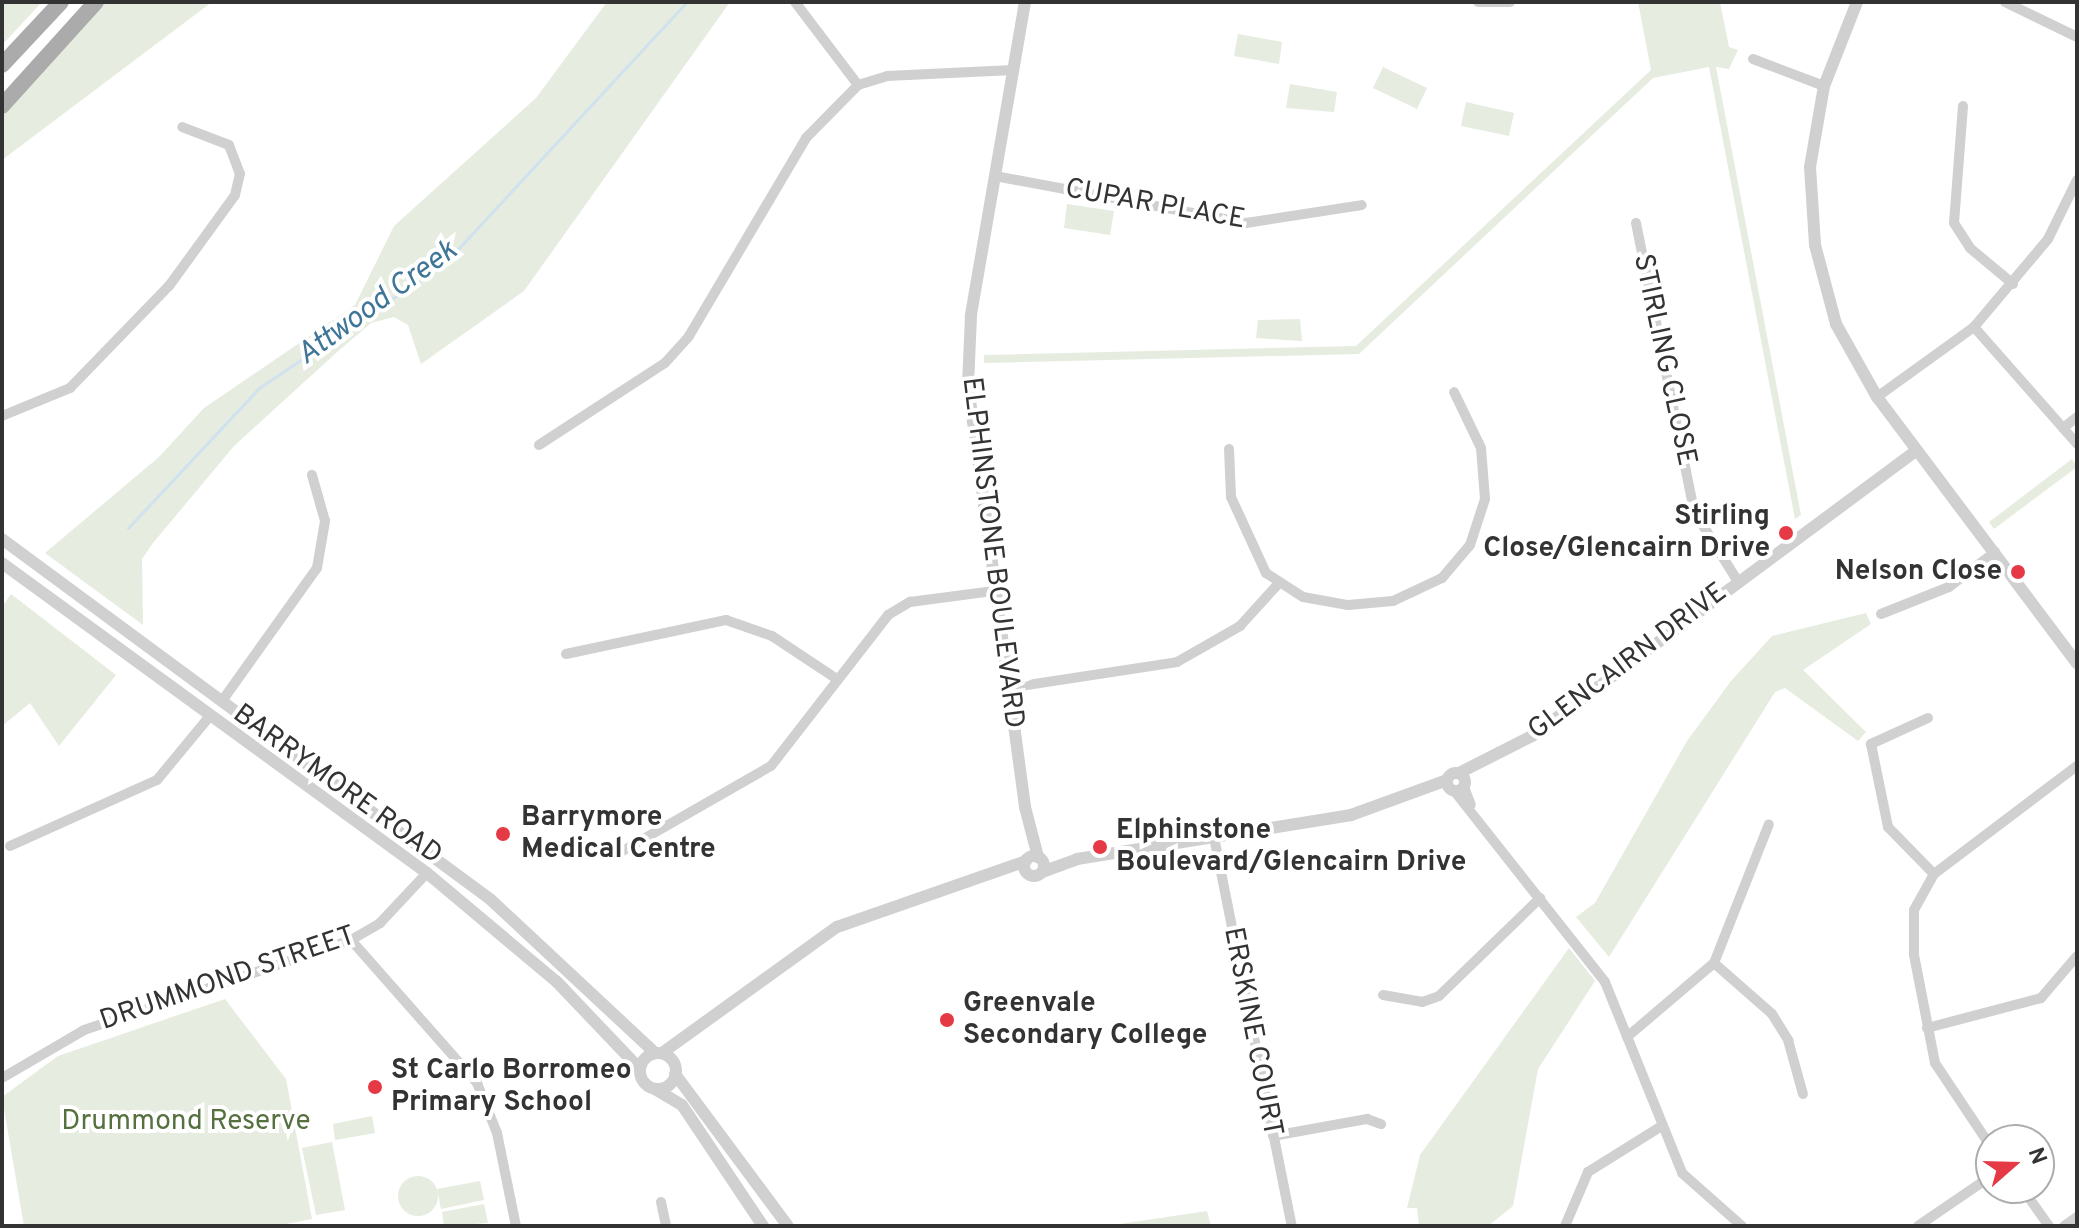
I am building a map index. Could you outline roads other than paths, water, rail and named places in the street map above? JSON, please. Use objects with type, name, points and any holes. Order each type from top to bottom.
[{"type":"main road","points":[[2,65],[61,2]]},
{"type":"main road","points":[[2,106],[96,2]]},
{"type":"street","points":[[795,2],[858,85]]},
{"type":"street","name":"ELPHINSTONE BOULEVARD","points":[[1025,2],[995,176],[968,385],[1033,859]]},
{"type":"street","points":[[1478,2],[1510,2]]},
{"type":"street","points":[[1857,2],[1824,86],[1810,167],[1815,245],[1836,324],[1877,397],[2077,663]]},
{"type":"street","points":[[2005,2],[2077,37]]},
{"type":"street","points":[[1753,59],[1824,86]]},
{"type":"street","points":[[539,445],[681,345],[806,138],[858,85],[887,76],[1013,70]]},
{"type":"street","points":[[1963,106],[1954,223],[1970,248],[2013,284]]},
{"type":"street","points":[[2,416],[70,388],[169,286],[235,195],[240,174],[229,145],[182,127]]},
{"type":"street","name":"CUPAR PLACE","points":[[995,176],[1246,223],[1362,205]]},
{"type":"street","points":[[1877,397],[1974,327],[2048,239],[2077,180]]},
{"type":"street","name":"STIRLING CLOSE","points":[[1636,223],[1694,511],[1737,580]]},
{"type":"street","points":[[1974,327],[2077,444]]},
{"type":"street","points":[[1229,449],[1231,497],[1246,541],[1279,583],[1303,597],[1348,605],[1393,601],[1442,578],[1470,545],[1485,499],[1481,448],[1454,392]]},
{"type":"street","points":[[2063,428],[2077,417]]},
{"type":"street","name":"GLENCAIRN DRIVE","points":[[639,1068],[658,1053],[692,1037],[774,966],[837,927],[1033,859],[1077,859],[1351,815],[1457,784],[1913,447]]},
{"type":"street","points":[[10,846],[157,780],[210,716],[317,568],[325,521],[312,475]]},
{"type":"street","name":"BARRYMORE ROAD","points":[[2,539],[438,859],[546,948],[675,1070]]},
{"type":"street","points":[[1881,614],[1949,587],[1995,552]]},
{"type":"street","name":"BARRYMORE ROAD","points":[[2,563],[427,873],[557,982],[655,1089]]},
{"type":"street","points":[[1008,688],[1177,662],[1240,626],[1279,583]]},
{"type":"street","points":[[619,853],[771,766],[870,632],[910,602],[994,591]]},
{"type":"street","points":[[566,654],[726,620],[772,636],[837,679]]},
{"type":"street","points":[[1928,718],[1871,744],[1888,827],[1934,874]]},
{"type":"street","points":[[1975,1126],[1943,1083],[1927,1028],[1911,932],[1914,910],[1934,874],[2077,766]]},
{"type":"street","points":[[1457,784],[1473,811],[1605,982],[1660,1127],[1692,1187],[1728,1222],[1742,1226]]},
{"type":"street","points":[[1627,1037],[1714,963],[1769,824]]},
{"type":"street","name":"ERSKINE COURT","points":[[1214,837],[1292,1226]]},
{"type":"street","name":"DRUMMOND STREET","points":[[2,1078],[84,1030],[351,940],[380,923],[438,859]]},
{"type":"street","points":[[1033,859],[1042,872]]},
{"type":"street","points":[[1029,874],[1033,859]]},
{"type":"street","name":"GLENCAIRN DRIVE","points":[[997,872],[1042,872],[1077,859]]},
{"type":"street","points":[[1383,995],[1422,1002],[1439,996],[1540,898]]},
{"type":"street","points":[[351,940],[477,1083],[497,1133],[516,1226]]},
{"type":"street","points":[[1927,1028],[2041,998],[2077,956]]},
{"type":"street","points":[[1714,963],[1772,1014],[1788,1040],[1803,1094]]},
{"type":"street","name":"GLENCAIRN DRIVE","points":[[675,1070],[692,1037]]},
{"type":"street","points":[[763,1226],[682,1105],[655,1089],[675,1070],[788,1226]]},
{"type":"street","points":[[1273,1136],[1367,1119],[1381,1124]]},
{"type":"street","points":[[1565,1226],[1588,1172],[1660,1127]]},
{"type":"street","points":[[1918,1226],[1975,1187]]},
{"type":"street","points":[[661,1202],[666,1226]]},
{"type":"street","points":[[2033,1204],[2049,1226]]},
{"type":"street","points":[[2064,1226],[2077,1217]]},
{"type":"waterway","name":"Attwood Creek","points":[[128,528],[259,388],[445,263],[687,2]]},
{"type":"place","name":"Stirling Close/Glencairn Drive","points":[[1786,533]]},
{"type":"place","name":"Nelson Close","points":[[2018,572]]},
{"type":"place","name":"Barrymore Medical Centre","points":[[503,834]]},
{"type":"place","name":"Elphinstone Boulevard/Glencairn Drive","points":[[1100,847]]},
{"type":"place","name":"Greenvale Secondary College","points":[[947,1020]]},
{"type":"place","name":"St Carlo Borromeo Primary School","points":[[375,1087]]},
{"type":"park label","name":"Drummond Reserve","points":[[186,1122]]}]
